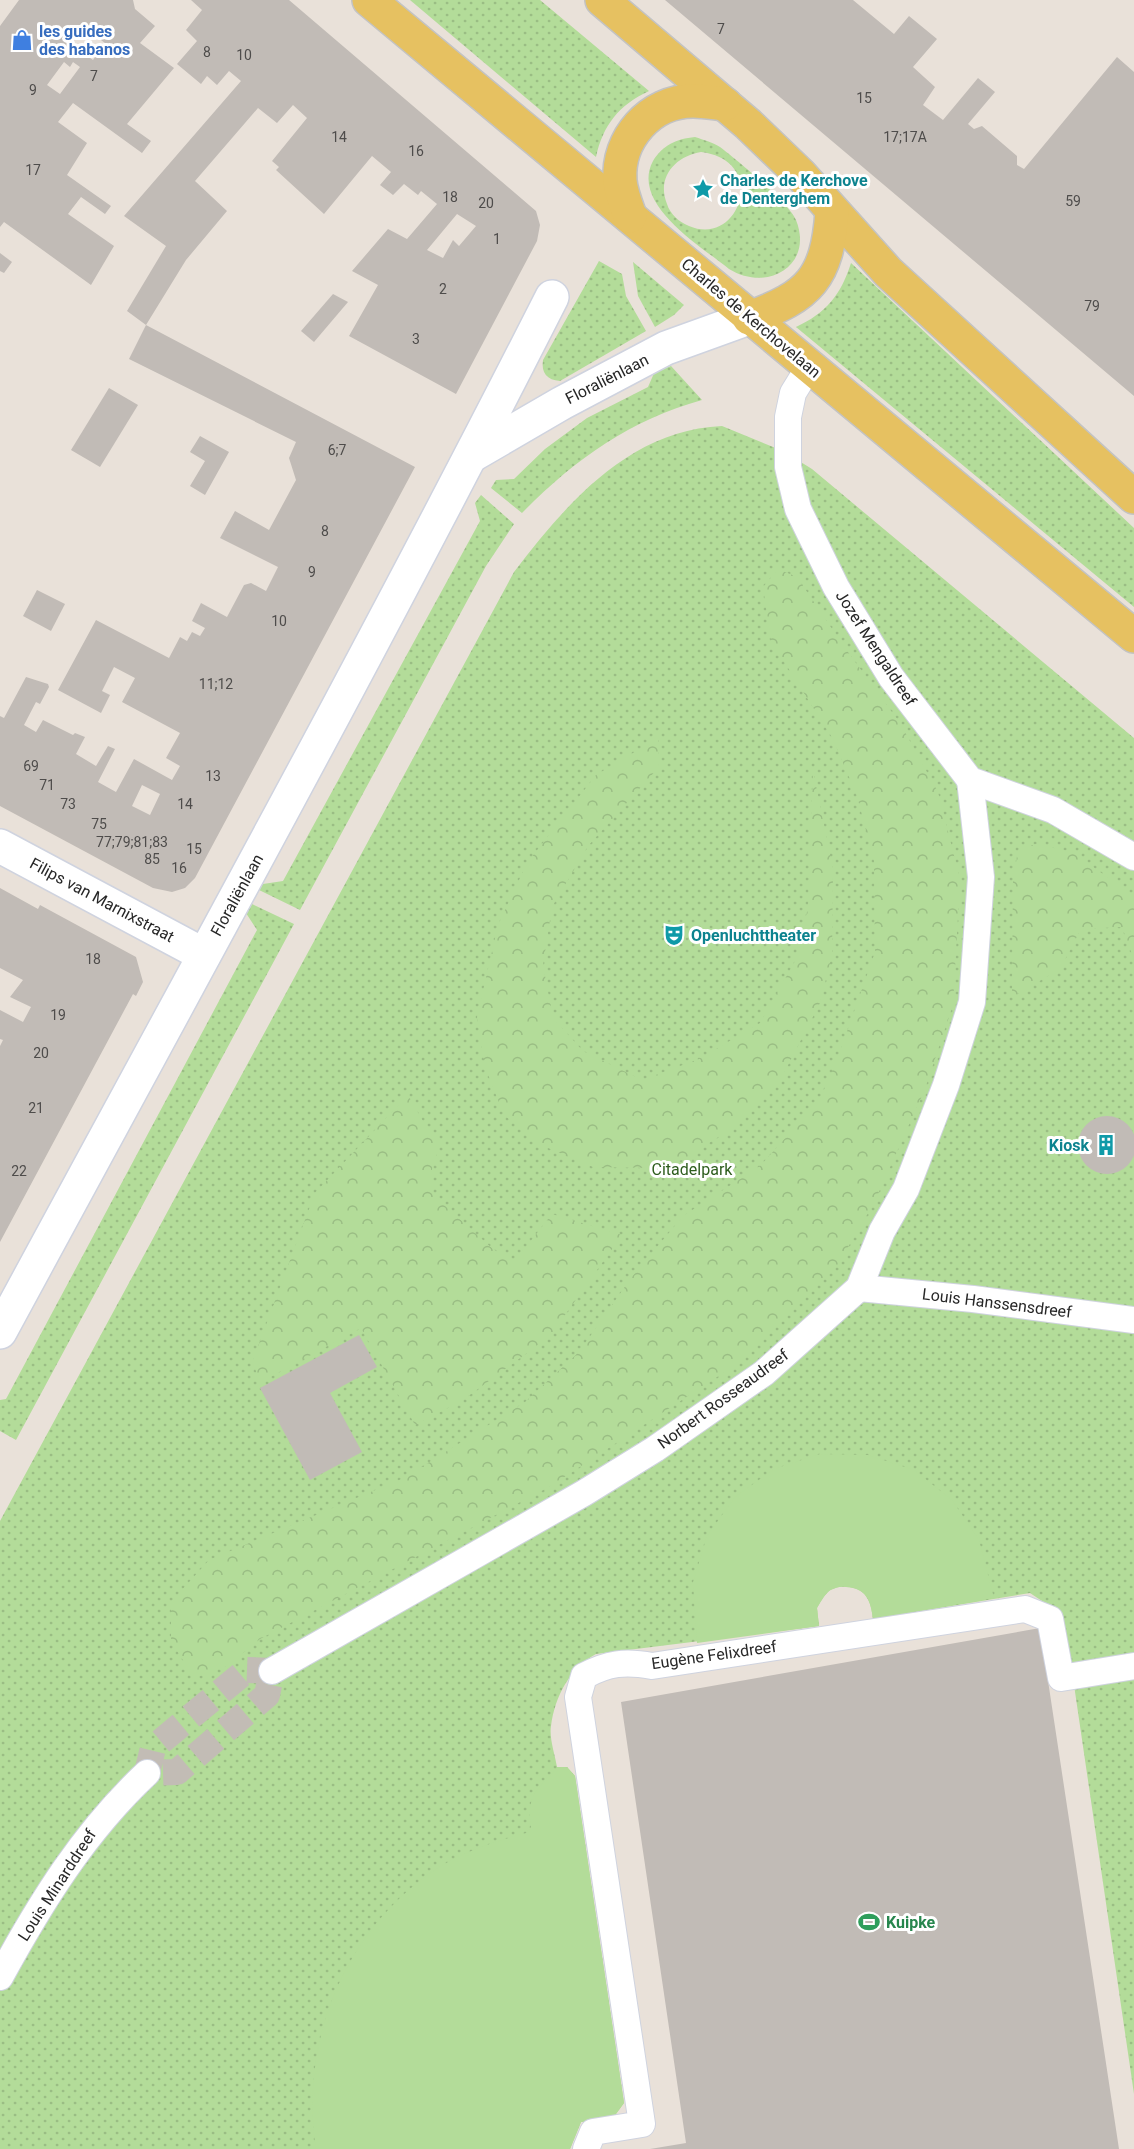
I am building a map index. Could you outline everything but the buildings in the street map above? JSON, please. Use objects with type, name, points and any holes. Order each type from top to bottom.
[{"type":"main road","name":"Charles de Kerchovelaan","points":[[369,0],[1134,636]]},
{"type":"main road","points":[[602,0],[725,104],[801,175],[888,272],[1134,496]]},
{"type":"main road","points":[[630,216],[620,182],[621,158],[630,135],[647,117],[668,105],[692,101],[725,104]]},
{"type":"main road","points":[[749,318],[793,300],[811,284],[823,263],[830,240],[832,212]]},
{"type":"street","name":"Floraliënlaan","points":[[0,1332],[471,456],[552,297]]},
{"type":"street","name":"Floraliënlaan","points":[[471,456],[562,402],[666,348],[749,318]]},
{"type":"street","name":"Jozef Mengaldreef","points":[[809,367],[793,393],[788,417],[788,467],[798,509],[836,586],[891,676],[970,780]]},
{"type":"street","points":[[970,780],[1053,810],[1134,857]]},
{"type":"street","name":"Norbert Rosseaudreef","points":[[272,1671],[584,1493],[655,1449],[764,1373],[859,1288],[882,1231],[906,1189],[946,1085],[972,1002],[981,877],[970,780]]},
{"type":"street","name":"Filips van Marnixstraat","points":[[0,846],[204,955]]},
{"type":"street","name":"Louis Hanssensdreef","points":[[859,1288],[973,1299],[1134,1320]]},
{"type":"street","name":"Eugène Felixdreef","points":[[586,2149],[593,2132],[642,2124],[578,1697],[584,1676],[603,1666],[628,1662],[652,1666],[1025,1609],[1050,1619],[1061,1678],[1134,1666]]},
{"type":"street","name":"Louis Minarddreef","points":[[0,1977],[36,1911],[79,1846],[115,1803],[147,1773]]},
{"type":"green space","points":[[410,0],[540,0],[649,91],[629,103],[614,117],[603,135],[596,157]]},
{"type":"green space","points":[[695,137],[720,147],[762,182],[792,213],[800,236],[799,250],[793,262],[784,270],[772,276],[758,278],[744,276],[729,269],[687,236],[660,208],[651,193],[649,177],[653,161],[666,147]],"holes":[[[701,152],[722,158],[735,170],[741,185],[740,200],[733,214],[722,225],[707,229],[689,226],[670,211],[664,194],[666,177],[676,163],[692,154]]]},
{"type":"green space","points":[[599,261],[622,274],[626,296],[646,331],[560,381],[552,379],[544,372],[543,360]]},
{"type":"green space","points":[[633,262],[684,305],[674,315],[655,327],[638,296]]},
{"type":"green space","points":[[851,263],[1134,528],[1134,607],[796,327],[816,316],[831,302],[842,285]]},
{"type":"green space","points":[[671,366],[702,400],[651,419],[604,444],[562,476],[522,513],[491,488],[496,480],[514,479],[545,449],[587,418],[648,387],[655,371]]},
{"type":"green space","name":"Citadelpark","points":[[722,426],[783,451],[812,469],[1134,738],[1134,2094],[1074,1685],[1060,1613],[1030,1593],[873,1619],[869,1601],[863,1593],[853,1588],[842,1587],[828,1592],[817,1608],[819,1626],[596,1654],[571,1675],[560,1694],[553,1715],[551,1741],[557,1767],[567,1767],[575,1776],[624,2103],[613,2118],[581,2122],[570,2149],[0,2149],[0,1521],[514,572],[555,521],[578,497],[629,456],[658,441],[688,431]]},
{"type":"green space","points":[[481,495],[514,524],[486,566],[300,910],[259,890],[263,884],[283,881],[480,521],[475,503]]},
{"type":"green space","points":[[778,569],[797,577],[900,723],[938,792],[960,879],[953,1005],[925,1089],[874,1203],[837,1266],[740,1362],[549,1487],[260,1639],[227,1666],[194,1678],[171,1641],[171,1602],[209,1560],[404,1478],[525,1402],[579,1352],[631,1278],[683,1216],[760,1166],[819,1101],[837,1060],[875,952],[874,861],[857,796],[833,739],[771,641],[763,587]]},
{"type":"green space","points":[[658,738],[659,767],[588,846],[552,907],[543,965],[553,1018],[583,1051],[642,1080],[699,1059],[760,1023],[794,963],[808,908],[813,771],[833,869],[832,955],[820,1003],[784,1073],[739,1124],[682,1160],[651,1168],[593,1167],[541,1145],[504,1115],[485,1067],[477,1017],[498,925],[527,863],[596,775]]},
{"type":"green space","points":[[1036,844],[1072,852],[1134,896],[1134,960],[1122,927],[1081,929],[1060,969],[1012,997],[1013,881],[1018,850]]},
{"type":"green space","points":[[252,904],[294,924],[16,1440],[0,1431],[0,1400],[6,1399],[257,930],[246,913]]},
{"type":"green space","points":[[408,1095],[428,1130],[441,1141],[432,1169],[433,1195],[493,1249],[514,1262],[552,1214],[622,1235],[550,1336],[463,1400],[415,1425],[361,1328],[259,1383],[253,1360],[315,1193]]},
{"type":"green space","points":[[820,1454],[868,1455],[914,1470],[952,1500],[979,1540],[994,1598],[873,1619],[871,1606],[863,1592],[858,1589],[839,1587],[826,1594],[817,1608],[819,1626],[697,1643],[693,1582],[707,1536],[735,1497],[774,1469]]},
{"type":"green space","points":[[567,1767],[575,1776],[624,2103],[613,2118],[581,2122],[570,2149],[316,2149],[313,2108],[315,2067],[323,2027],[336,1989],[355,1953],[379,1920],[408,1891],[441,1866],[482,1846],[526,1833],[531,1827],[530,1807],[535,1794],[557,1768]]},
{"type":"tunnel","points":[[247,1670],[272,1671],[267,1695],[177,1772],[147,1773],[153,1748],[247,1670]]},
{"type":"place","name":"les guides des habanos","points":[[22,40]]},
{"type":"place","name":"Charles de Kerchove de Denterghem","points":[[703,189]]},
{"type":"place","name":"Openluchttheater","points":[[674,935]]},
{"type":"place","name":"Kiosk","points":[[1106,1145]]},
{"type":"place","name":"Kuipke","points":[[869,1922]]}]
